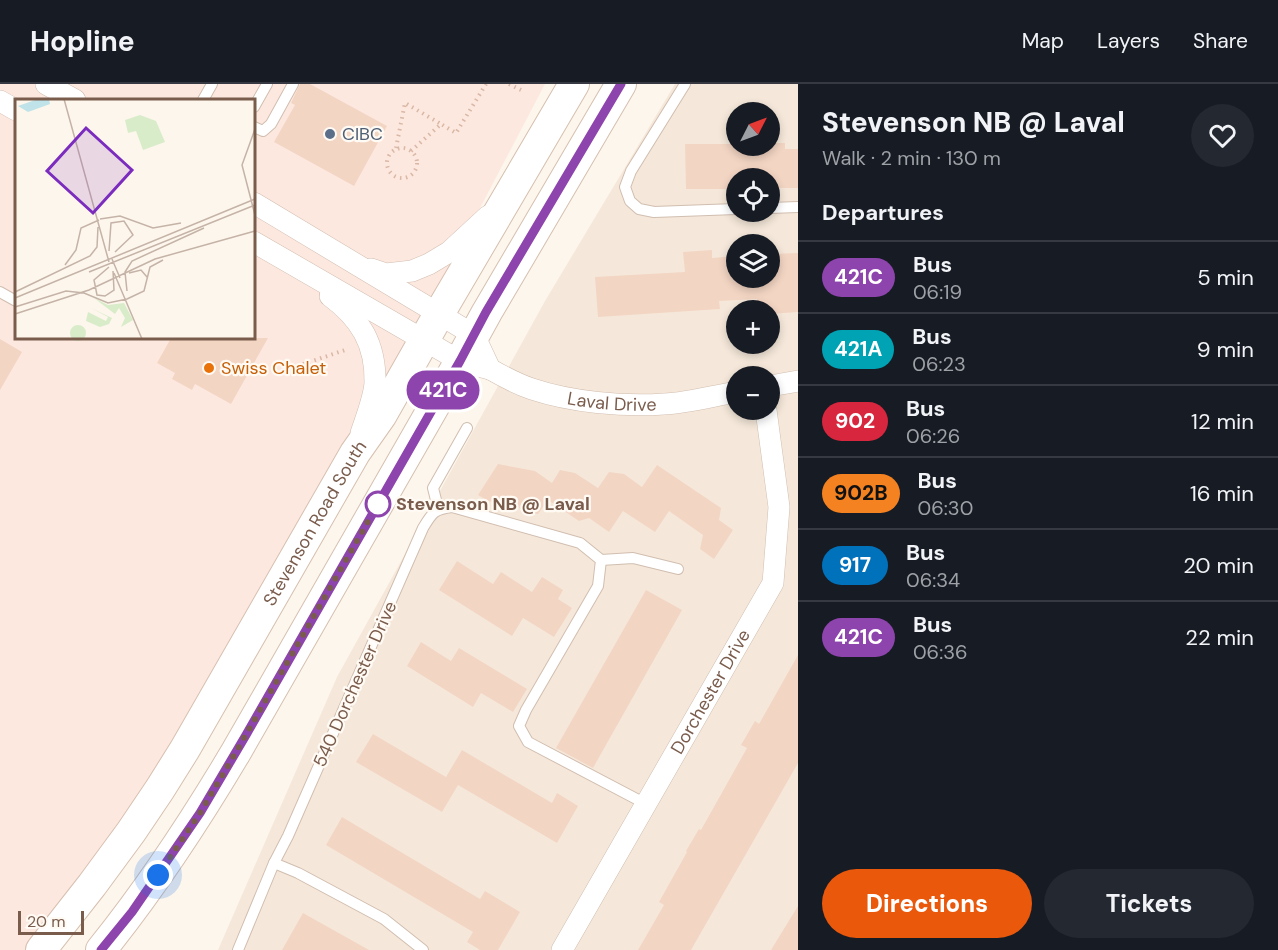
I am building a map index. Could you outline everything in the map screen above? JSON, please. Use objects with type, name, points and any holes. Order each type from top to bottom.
[{"type":"main road","name":"Stevenson Road South","points":[[40,950],[131,832],[185,749],[356,453],[381,416],[574,84]]},
{"type":"main road","points":[[100,950],[132,912],[200,813],[486,312],[621,84]]},
{"type":"street","points":[[46,84],[73,99]]},
{"type":"street","points":[[0,101],[15,110]]},
{"type":"street","points":[[356,265],[386,274],[412,271],[429,264],[449,252],[506,199]]},
{"type":"street","points":[[255,204],[356,265],[432,327],[467,348]]},
{"type":"street","points":[[255,243],[432,327],[467,348]]},
{"type":"street","points":[[277,255],[340,303],[362,327],[374,358],[375,384],[356,453]]},
{"type":"street","name":"Laval Drive","points":[[467,348],[490,369],[510,380],[533,389],[569,398],[619,404],[665,404],[726,394]]},
{"type":"street","points":[[780,384],[798,381]]},
{"type":"street","name":"Dorchester Drive","points":[[562,950],[773,583],[779,507],[767,420]]},
{"type":"lane","points":[[204,99],[212,84]]},
{"type":"lane","points":[[255,106],[267,84]]},
{"type":"lane","points":[[255,127],[263,131],[271,124],[293,84]]},
{"type":"lane","points":[[685,84],[631,171],[625,187],[630,201],[639,209],[654,212],[726,209]]},
{"type":"lane","points":[[780,208],[798,207]]},
{"type":"lane","points":[[0,292],[15,300]]},
{"type":"lane","points":[[467,428],[433,488],[438,508],[452,507],[580,543],[602,560],[633,558],[678,568]]},
{"type":"lane","name":"540 Dorchester Drive","points":[[238,950],[274,863],[288,836],[423,528],[438,508]]},
{"type":"lane","points":[[602,560],[598,586],[519,726],[528,742],[646,804]]},
{"type":"lane","points":[[274,863],[298,873],[384,919],[423,950]]},
{"type":"path","points":[[396,148],[406,148],[414,154],[416,169],[409,177],[399,178],[390,173],[386,164],[388,155],[396,148],[405,103],[456,133],[486,84]]},
{"type":"path","points":[[509,84],[521,90]]},
{"type":"path","points":[[411,151],[441,124]]},
{"type":"path","points":[[286,370],[351,348]]},
{"type":"shaded area","points":[[0,84],[545,84],[424,315],[143,798],[36,950],[0,950]]},
{"type":"shaded area","points":[[675,84],[798,84],[798,950],[218,950],[337,677],[545,301]]},
{"type":"building","name":"CIBC","points":[[300,84],[310,84],[387,126],[354,186],[274,142],[295,105],[291,103]]},
{"type":"building","points":[[780,143],[785,143],[785,149],[798,149],[798,188],[780,188],[780,168],[726,168],[726,189],[686,189],[685,144],[726,144],[726,156],[780,156]]},
{"type":"building","points":[[712,250],[712,258],[726,257],[726,288],[780,288],[780,254],[798,253],[798,312],[780,313],[780,300],[757,299],[719,301],[720,309],[598,317],[595,277],[685,272],[683,252]]},
{"type":"building","name":"Swiss Chalet","points":[[268,338],[231,404],[195,384],[192,390],[172,379],[175,373],[157,363],[170,339]]},
{"type":"building","points":[[0,339],[22,352],[0,390]]},
{"type":"building","points":[[498,464],[535,471],[552,483],[560,470],[575,473],[598,488],[609,472],[624,474],[642,487],[657,465],[721,508],[719,520],[733,530],[714,559],[700,549],[703,535],[669,511],[655,532],[623,511],[609,532],[589,518],[579,521],[548,500],[538,514],[525,512],[518,507],[488,501],[478,495]]},
{"type":"building","points":[[457,561],[493,584],[501,572],[532,592],[542,577],[563,590],[558,599],[572,608],[554,637],[523,618],[512,636],[439,590]]},
{"type":"building","points":[[646,590],[682,610],[593,768],[556,748]]},
{"type":"building","points":[[421,642],[451,661],[459,648],[527,689],[513,712],[481,693],[473,707],[407,666]]},
{"type":"building","points":[[798,655],[798,763],[691,950],[638,950],[664,905],[659,902],[686,851],[699,829],[701,830],[747,748],[741,745],[755,721],[759,724]]},
{"type":"building","points":[[373,734],[446,777],[462,750],[552,803],[557,793],[578,806],[557,843],[458,785],[442,812],[356,762]]},
{"type":"building","points":[[342,817],[480,899],[485,891],[520,912],[498,950],[480,950],[467,942],[473,932],[326,845]]},
{"type":"building","points":[[798,906],[798,950],[771,950]]},
{"type":"building","points":[[303,913],[369,950],[282,950]]},
{"type":"bus line","name":"421C","points":[[101,950],[132,912],[200,813],[486,312],[621,84]]},
{"type":"place","name":"CIBC","points":[[330,134]]},
{"type":"place","name":"Swiss Chalet","points":[[209,368]]},
{"type":"place","name":"Stevenson NB @ Laval","points":[[378,504]]},
{"type":"route","points":[[158,875],[200,813],[378,504]]}]
